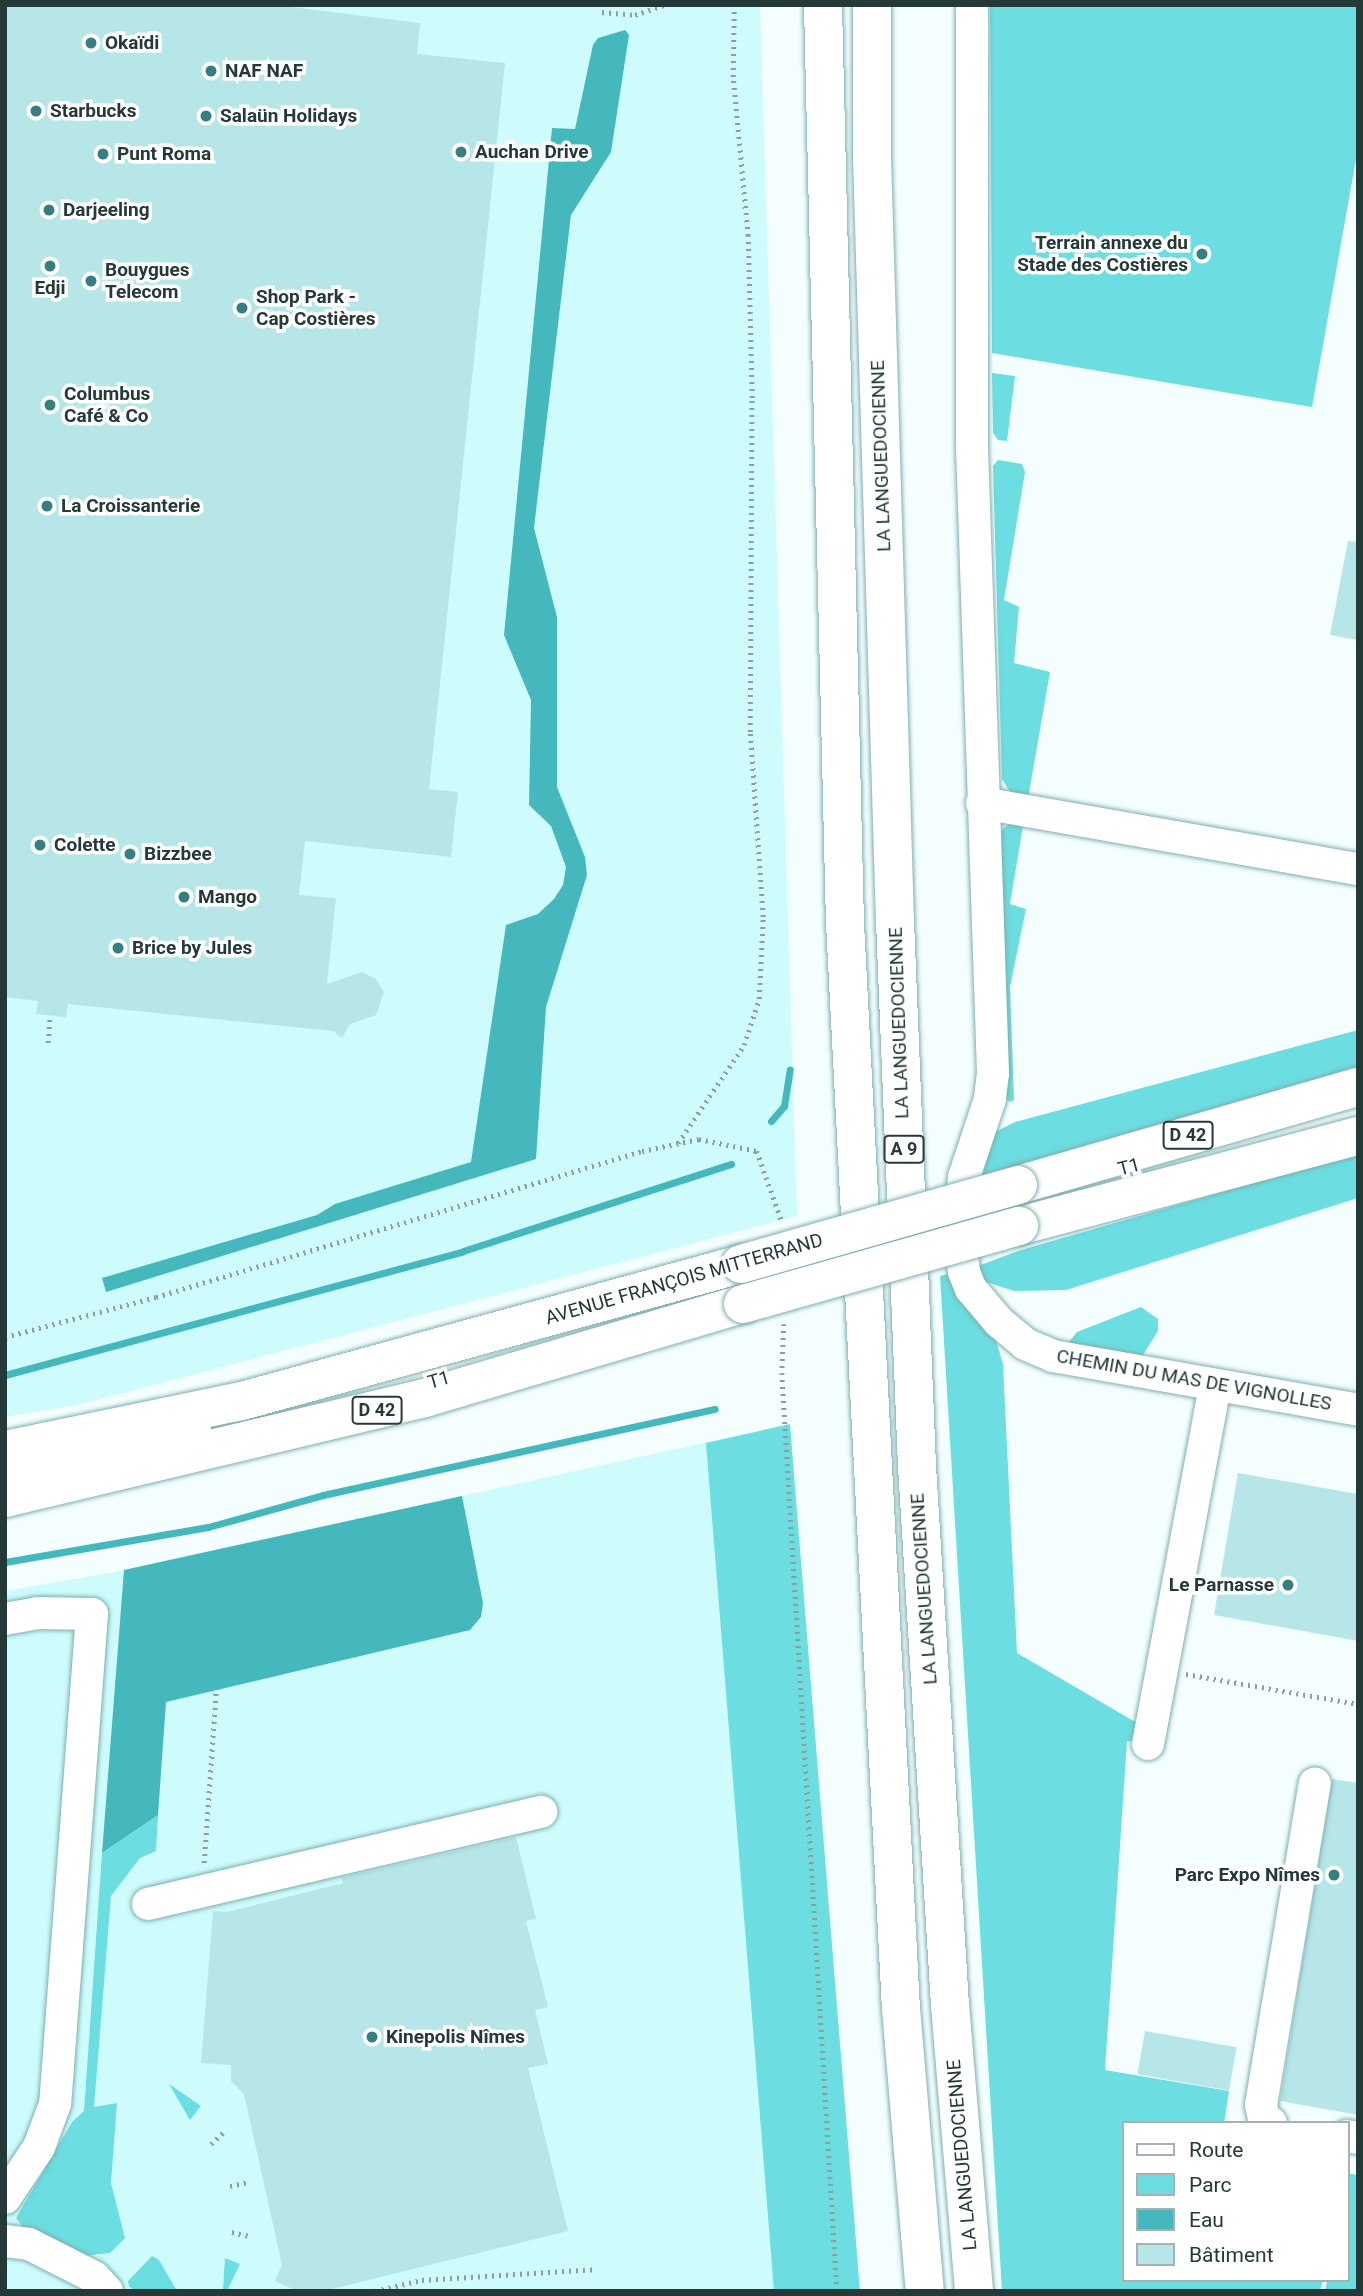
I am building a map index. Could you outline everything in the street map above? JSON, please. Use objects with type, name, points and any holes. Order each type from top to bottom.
[{"type":"main road","name":"A 9","points":[[823,5],[845,923],[898,1967],[925,2291]]},
{"type":"main road","name":"LA LANGUEDOCIENNE","points":[[872,5],[873,185],[895,921],[916,1451],[950,2004],[974,2291]]},
{"type":"main road","name":"AVENUE FRANÇOIS MITTERRAND","points":[[5,1450],[242,1401],[743,1284],[1021,1205],[1358,1087]]},
{"type":"main road","name":"AVENUE FRANÇOIS MITTERRAND","points":[[1021,1205],[1358,1136]]},
{"type":"main road","name":"AVENUE FRANÇOIS MITTERRAND","points":[[5,1498],[425,1398],[743,1284]]},
{"type":"street","name":"CHEMIN DU MAS DE VIGNOLLES","points":[[972,5],[972,447],[993,1073],[990,1100],[964,1177],[959,1250],[971,1289],[999,1322],[1025,1345],[1053,1356],[1358,1410]]},
{"type":"street","points":[[982,803],[1358,869]]},
{"type":"street","name":"T1","points":[[1021,1205],[1358,1105]]},
{"type":"street","name":"T1","points":[[1021,1205],[1358,1124]]},
{"type":"street","name":"T1","points":[[5,1469],[142,1442],[403,1375],[665,1302],[743,1284]]},
{"type":"street","name":"T1","points":[[5,1485],[233,1434],[743,1284]]},
{"type":"street","points":[[1148,1744],[1215,1385]]},
{"type":"street","points":[[5,1619],[38,1613],[92,1614],[55,2105],[39,2147],[5,2198]]},
{"type":"street","points":[[1268,2121],[1264,2118],[1261,2105],[1315,1784]]},
{"type":"street","points":[[148,1903],[541,1811]]},
{"type":"street","points":[[5,2241],[29,2244],[94,2277],[107,2291]]},
{"type":"path","points":[[602,12],[635,15],[664,5]]},
{"type":"path","points":[[678,1143],[744,1045],[759,999],[762,944],[750,732],[748,236],[733,77],[734,6]]},
{"type":"path","points":[[48,1043],[50,1015]]},
{"type":"path","points":[[5,1337],[699,1139],[757,1151],[783,1229]]},
{"type":"path","points":[[786,1310],[782,1373],[837,2291]]},
{"type":"path","points":[[1162,1670],[1358,1704]]},
{"type":"path","points":[[202,1891],[216,1690]]},
{"type":"path","points":[[211,2144],[223,2132]]},
{"type":"path","points":[[230,2186],[248,2182]]},
{"type":"path","points":[[232,2232],[250,2236]]},
{"type":"path","points":[[375,2291],[422,2280],[595,2269]]},
{"type":"shaded area","points":[[5,5],[760,5],[797,1216],[82,1404],[5,1417]]},
{"type":"shaded area","points":[[790,1424],[856,2291],[5,2291],[5,1591],[109,1573]]},
{"type":"green space","name":"Terrain annexe du Stade des Costières","points":[[990,5],[1358,5],[1358,148],[1312,407],[992,353]]},
{"type":"green space","points":[[992,373],[1015,376],[1007,441],[998,440],[993,433]]},
{"type":"green space","points":[[998,460],[1022,464],[1025,472],[1004,600],[1019,607],[1014,663],[1050,672],[1028,799],[1012,795],[1002,779],[993,466]]},
{"type":"green space","points":[[1017,818],[1024,820],[1010,904],[1026,909],[1010,987],[1014,1100],[1010,1102],[1007,1100],[1000,831]]},
{"type":"green space","points":[[1358,1030],[1358,1076],[981,1178],[991,1134],[1015,1122]]},
{"type":"green space","points":[[1358,1153],[1358,1198],[1066,1290],[1014,1291],[983,1281],[978,1266],[1021,1250]]},
{"type":"green space","points":[[952,1273],[995,1337],[1003,1364],[1017,1653],[1137,1723],[1135,1742],[1127,1741],[1105,2070],[1229,2091],[1224,2121],[1122,2121],[1122,2282],[1322,2282],[1320,2291],[1002,2291],[940,1276]]},
{"type":"green space","points":[[1141,1307],[1158,1319],[1158,1331],[1140,1360],[1071,1346],[1069,1342],[1077,1332]]},
{"type":"green space","points":[[790,1424],[860,2291],[774,2291],[706,1443]]},
{"type":"green space","points":[[158,1815],[156,1851],[140,1858],[111,1896],[94,2107],[117,2103],[111,2183],[125,2238],[110,2253],[82,2256],[23,2227],[16,2218],[72,2122],[84,2111],[102,1853]]},
{"type":"green space","points":[[169,2084],[201,2106],[190,2120]]},
{"type":"green space","points":[[1349,2173],[1358,2175],[1358,2291],[1325,2291],[1327,2282],[1349,2282]]},
{"type":"green space","points":[[152,2256],[159,2260],[177,2291],[134,2291],[129,2286],[128,2281]]},
{"type":"green space","points":[[225,2258],[240,2264],[227,2291],[223,2291]]},
{"type":"water","points":[[625,30],[629,35],[611,152],[571,215],[534,528],[557,617],[557,787],[585,857],[587,875],[546,1007],[536,1159],[106,1292],[102,1278],[317,1215],[335,1204],[471,1162],[506,925],[538,914],[554,899],[563,885],[566,867],[551,826],[529,805],[531,700],[504,635],[552,128],[575,129],[593,45],[598,38]]},
{"type":"water","points":[[462,1496],[483,1603],[481,1617],[470,1630],[166,1702],[158,1815],[102,1853],[124,1570]]},
{"type":"building","name":"Shop Park - Cap Costières","points":[[5,5],[275,5],[420,23],[417,54],[505,63],[429,789],[458,792],[451,857],[305,841],[299,895],[336,898],[327,984],[362,972],[376,979],[384,992],[376,1015],[350,1024],[342,1038],[333,1031],[68,1004],[66,1017],[36,1014],[38,1001],[5,997]]},
{"type":"building","points":[[1348,541],[1358,542],[1358,640],[1330,635]]},
{"type":"building","name":"Le Parnasse","points":[[1238,1473],[1358,1494],[1358,1641],[1214,1615]]},
{"type":"building","name":"Parc Expo Nîmes","points":[[1332,1779],[1358,1783],[1358,2115],[1280,2101]]},
{"type":"building","name":"Kinepolis Nîmes","points":[[516,1837],[536,1919],[526,1921],[548,2007],[535,2010],[548,2064],[528,2068],[568,2231],[324,2291],[297,2291],[275,2281],[282,2265],[244,2094],[231,2081],[231,2065],[201,2063],[213,1911],[227,1912],[343,1883],[341,1878]]},
{"type":"building","points":[[1145,2031],[1237,2047],[1229,2090],[1137,2074]]},
{"type":"waterway","points":[[771,1121],[784,1106],[790,1069]]},
{"type":"waterway","points":[[5,1375],[463,1251],[731,1164]]},
{"type":"waterway","points":[[5,1562],[208,1527],[323,1495],[715,1409]]},
{"type":"place","name":"Okaïdi","points":[[91,43]]},
{"type":"place","name":"NAF NAF","points":[[211,71]]},
{"type":"place","name":"Starbucks","points":[[36,111]]},
{"type":"place","name":"Salaün Holidays","points":[[206,116]]},
{"type":"place","name":"Auchan Drive","points":[[461,152]]},
{"type":"place","name":"Punt Roma","points":[[103,154]]},
{"type":"place","name":"Darjeeling","points":[[49,210]]},
{"type":"place","name":"Terrain annexe du Stade des Costières","points":[[1202,254]]},
{"type":"place","name":"Edji","points":[[50,266]]},
{"type":"place","name":"Bouygues Telecom","points":[[91,281]]},
{"type":"place","name":"Shop Park - Cap Costières","points":[[242,308]]},
{"type":"place","name":"Columbus Café & Co","points":[[50,405]]},
{"type":"place","name":"La Croissanterie","points":[[47,506]]},
{"type":"place","name":"Colette","points":[[40,845]]},
{"type":"place","name":"Bizzbee","points":[[130,854]]},
{"type":"place","name":"Mango","points":[[184,897]]},
{"type":"place","name":"Brice by Jules","points":[[118,948]]},
{"type":"place","name":"Le Parnasse","points":[[1288,1585]]},
{"type":"place","name":"Parc Expo Nîmes","points":[[1334,1875]]},
{"type":"place","name":"Kinepolis Nîmes","points":[[372,2037]]}]
